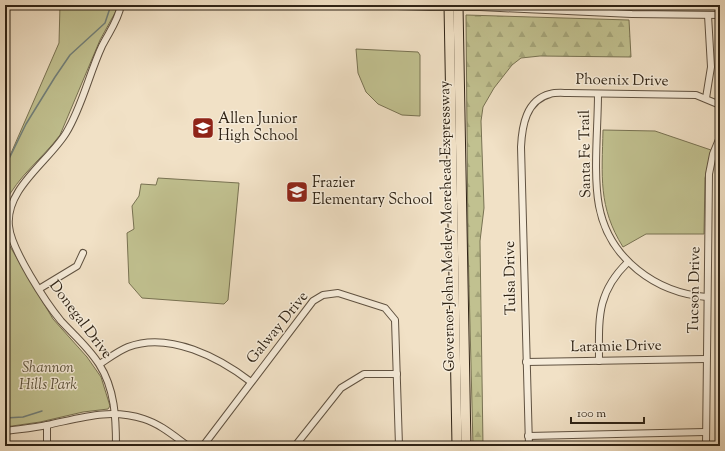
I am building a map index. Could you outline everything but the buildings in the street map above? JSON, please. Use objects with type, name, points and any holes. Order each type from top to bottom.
[{"type":"highway","name":"Governor John Motley Morehead Expressway","points":[[449,5],[457,446]]},
{"type":"highway","name":"Governor John Motley Morehead Expressway","points":[[458,5],[466,446]]},
{"type":"street","name":"Donegal Drive","points":[[116,446],[115,414],[110,386],[100,364],[60,320],[39,288],[12,240],[9,226],[12,202],[18,191],[58,146],[68,131],[102,45],[116,22],[121,5]]},
{"type":"street","points":[[364,5],[480,7],[632,14],[720,15]]},
{"type":"street","points":[[706,98],[711,67],[708,15]]},
{"type":"street","name":"Phoenix Drive","points":[[528,110],[541,98],[550,94],[696,95],[720,105]]},
{"type":"street","name":"Santa Fe Trail","points":[[598,94],[597,190],[599,207],[610,236],[628,262],[658,284],[680,293],[707,297]]},
{"type":"street","name":"Tulsa Drive","points":[[528,110],[522,128],[521,147],[529,446]]},
{"type":"street","name":"Tucson Drive","points":[[706,446],[709,174],[713,154],[720,137]]},
{"type":"street","points":[[39,288],[77,266],[83,253]]},
{"type":"street","points":[[599,361],[599,317],[602,301],[609,285],[628,262]]},
{"type":"street","name":"Galway Drive","points":[[203,446],[313,301],[323,295],[338,293],[385,308],[392,316],[396,326],[397,374]]},
{"type":"street","points":[[100,364],[118,351],[130,346],[142,343],[165,344],[193,349],[214,357],[251,382]]},
{"type":"street","name":"Laramie Drive","points":[[526,362],[706,359]]},
{"type":"street","points":[[295,446],[341,388],[364,374],[397,374],[399,446]]},
{"type":"street","points":[[5,431],[47,425],[95,414],[115,414],[145,419],[164,429],[188,446]]},
{"type":"street","points":[[47,425],[47,446]]},
{"type":"street","points":[[528,436],[705,432]]},
{"type":"green space","points":[[60,5],[117,5],[116,11],[100,40],[60,135],[23,176],[10,193],[5,203],[5,167],[59,43]]},
{"type":"green space","points":[[634,5],[707,5],[707,9],[634,8]]},
{"type":"green space","points":[[466,15],[629,20],[631,57],[540,56],[521,58],[512,65],[494,88],[483,107],[481,121],[484,208],[480,241],[483,446],[473,446],[468,244]]},
{"type":"green space","points":[[356,49],[418,52],[420,55],[420,116],[402,115],[378,104],[366,92],[358,73]]},
{"type":"green space","points":[[603,130],[655,131],[711,150],[705,178],[704,234],[646,234],[623,247],[609,218],[605,205],[602,177]]},
{"type":"green space","points":[[158,178],[239,183],[228,300],[224,304],[142,298],[129,283],[127,233],[134,229],[132,206],[139,196],[141,184],[156,185]]},
{"type":"green space","name":"Shannon Hills Park","points":[[5,238],[53,319],[87,357],[101,377],[110,406],[108,409],[83,412],[40,422],[5,427]]},
{"type":"waterway","points":[[5,167],[26,124],[55,77],[70,55],[105,23],[111,5]]},
{"type":"waterway","points":[[5,418],[23,417],[42,411]]},
{"type":"place","name":"Allen Junior High School","points":[[203,128]]},
{"type":"place","name":"Frazier Elementary School","points":[[297,192]]}]
